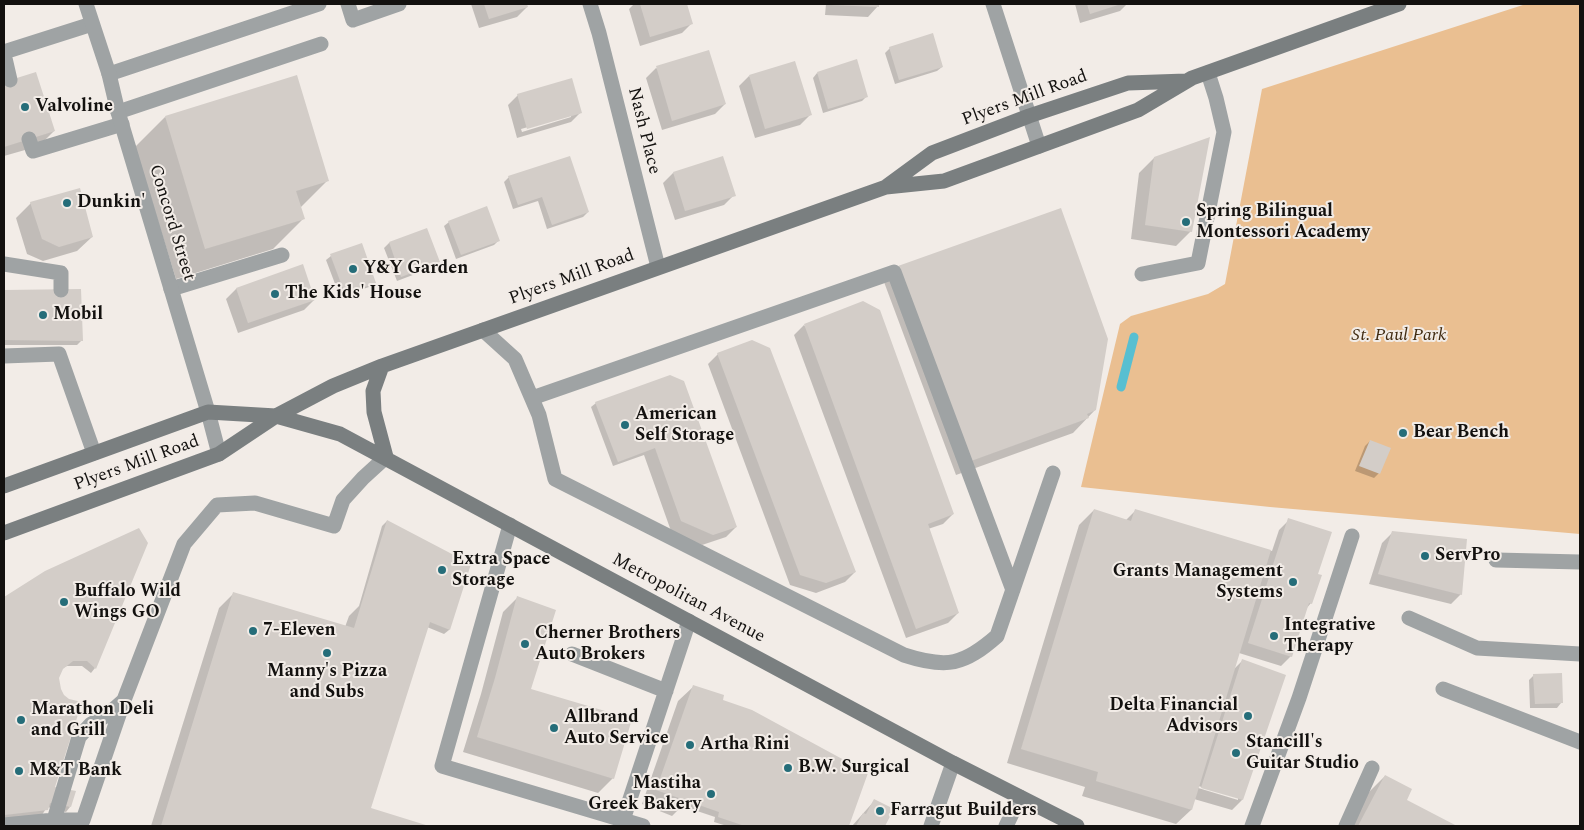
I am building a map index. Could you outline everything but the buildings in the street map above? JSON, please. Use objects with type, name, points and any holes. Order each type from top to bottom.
[{"type":"main road","name":"Plyers Mill Road","points":[[4,533],[219,454],[276,416],[333,386],[382,366],[886,187],[944,181],[1138,110],[1188,80],[1399,4]]},
{"type":"main road","name":"Plyers Mill Road","points":[[886,187],[932,153],[1029,116],[1128,83],[1188,80]]},
{"type":"main road","points":[[382,366],[374,391],[374,412],[386,458]]},
{"type":"main road","name":"Plyers Mill Road","points":[[4,486],[208,412],[276,416]]},
{"type":"main road","name":"Metropolitan Avenue","points":[[276,416],[340,434],[953,762],[1077,826]]},
{"type":"street","name":"Concord Street","points":[[86,4],[109,74],[120,118],[219,454]]},
{"type":"street","points":[[109,74],[319,4]]},
{"type":"street","points":[[348,4],[353,20],[399,4]]},
{"type":"street","name":"Nash Place","points":[[590,4],[658,267]]},
{"type":"street","points":[[992,4],[1039,146]]},
{"type":"street","points":[[10,80],[4,53],[92,24]]},
{"type":"street","points":[[30,139],[34,151],[321,44]]},
{"type":"street","points":[[1142,274],[1198,263],[1224,132],[1208,73]]},
{"type":"street","points":[[171,289],[282,256]]},
{"type":"street","points":[[4,264],[62,273],[60,290]]},
{"type":"street","points":[[532,398],[894,272],[1013,590]]},
{"type":"street","points":[[484,330],[515,359],[539,415],[555,479],[904,655],[928,663],[954,662],[978,652],[998,636],[1054,473]]},
{"type":"street","points":[[4,356],[60,347],[94,453]]},
{"type":"street","points":[[4,825],[54,820],[83,820],[124,700],[184,544],[217,505],[255,503],[334,526],[343,500],[363,478],[386,458]]},
{"type":"street","points":[[510,525],[442,766],[623,823],[644,826]]},
{"type":"street","points":[[1252,826],[1299,698],[1352,536]]},
{"type":"street","points":[[1496,560],[1580,562]]},
{"type":"street","points":[[1408,618],[1477,648],[1580,654]]},
{"type":"street","points":[[623,823],[689,621]]},
{"type":"street","points":[[572,654],[666,691]]},
{"type":"street","points":[[1443,689],[1580,742]]},
{"type":"street","points":[[54,820],[80,737],[91,724],[106,716],[124,700]]},
{"type":"street","points":[[931,826],[953,762]]},
{"type":"street","points":[[1346,826],[1372,768]]},
{"type":"street","points":[[1006,826],[1020,797]]},
{"type":"green space","name":"St. Paul Park","points":[[1526,4],[1580,4],[1580,534],[1270,507],[1081,487],[1120,324],[1131,316],[1208,294],[1225,284],[1262,89]]},
{"type":"waterway","points":[[1121,387],[1134,337]]},
{"type":"place","name":"Valvoline","points":[[25,107]]},
{"type":"place","name":"Dunkin'","points":[[67,203]]},
{"type":"place","name":"Spring Bilingual Montessori Academy","points":[[1186,222]]},
{"type":"place","name":"Y&Y Garden","points":[[353,269]]},
{"type":"place","name":"The Kids' House","points":[[275,294]]},
{"type":"place","name":"Mobil","points":[[43,315]]},
{"type":"place","name":"American Self Storage","points":[[625,425]]},
{"type":"place","name":"Bear Bench","points":[[1403,433]]},
{"type":"place","name":"ServPro","points":[[1425,556]]},
{"type":"place","name":"Extra Space Storage","points":[[442,570]]},
{"type":"place","name":"Grants Management Systems","points":[[1293,582]]},
{"type":"place","name":"Buffalo Wild Wings GO","points":[[64,602]]},
{"type":"place","name":"7-Eleven","points":[[253,631]]},
{"type":"place","name":"Integrative Therapy","points":[[1274,636]]},
{"type":"place","name":"Cherner Brothers Auto Brokers","points":[[525,644]]},
{"type":"place","name":"Manny's Pizza and Subs","points":[[327,653]]},
{"type":"place","name":"Delta Financial Advisors","points":[[1248,716]]},
{"type":"place","name":"Marathon Deli and Grill","points":[[21,720]]},
{"type":"place","name":"Allbrand Auto Service","points":[[554,728]]},
{"type":"place","name":"Artha Rini","points":[[690,745]]},
{"type":"place","name":"Stancill's Guitar Studio","points":[[1236,753]]},
{"type":"place","name":"B.W. Surgical","points":[[788,768]]},
{"type":"place","name":"M&T Bank","points":[[19,771]]},
{"type":"place","name":"Mastiha Greek Bakery","points":[[711,794]]},
{"type":"place","name":"Farragut Builders","points":[[880,811]]}]
